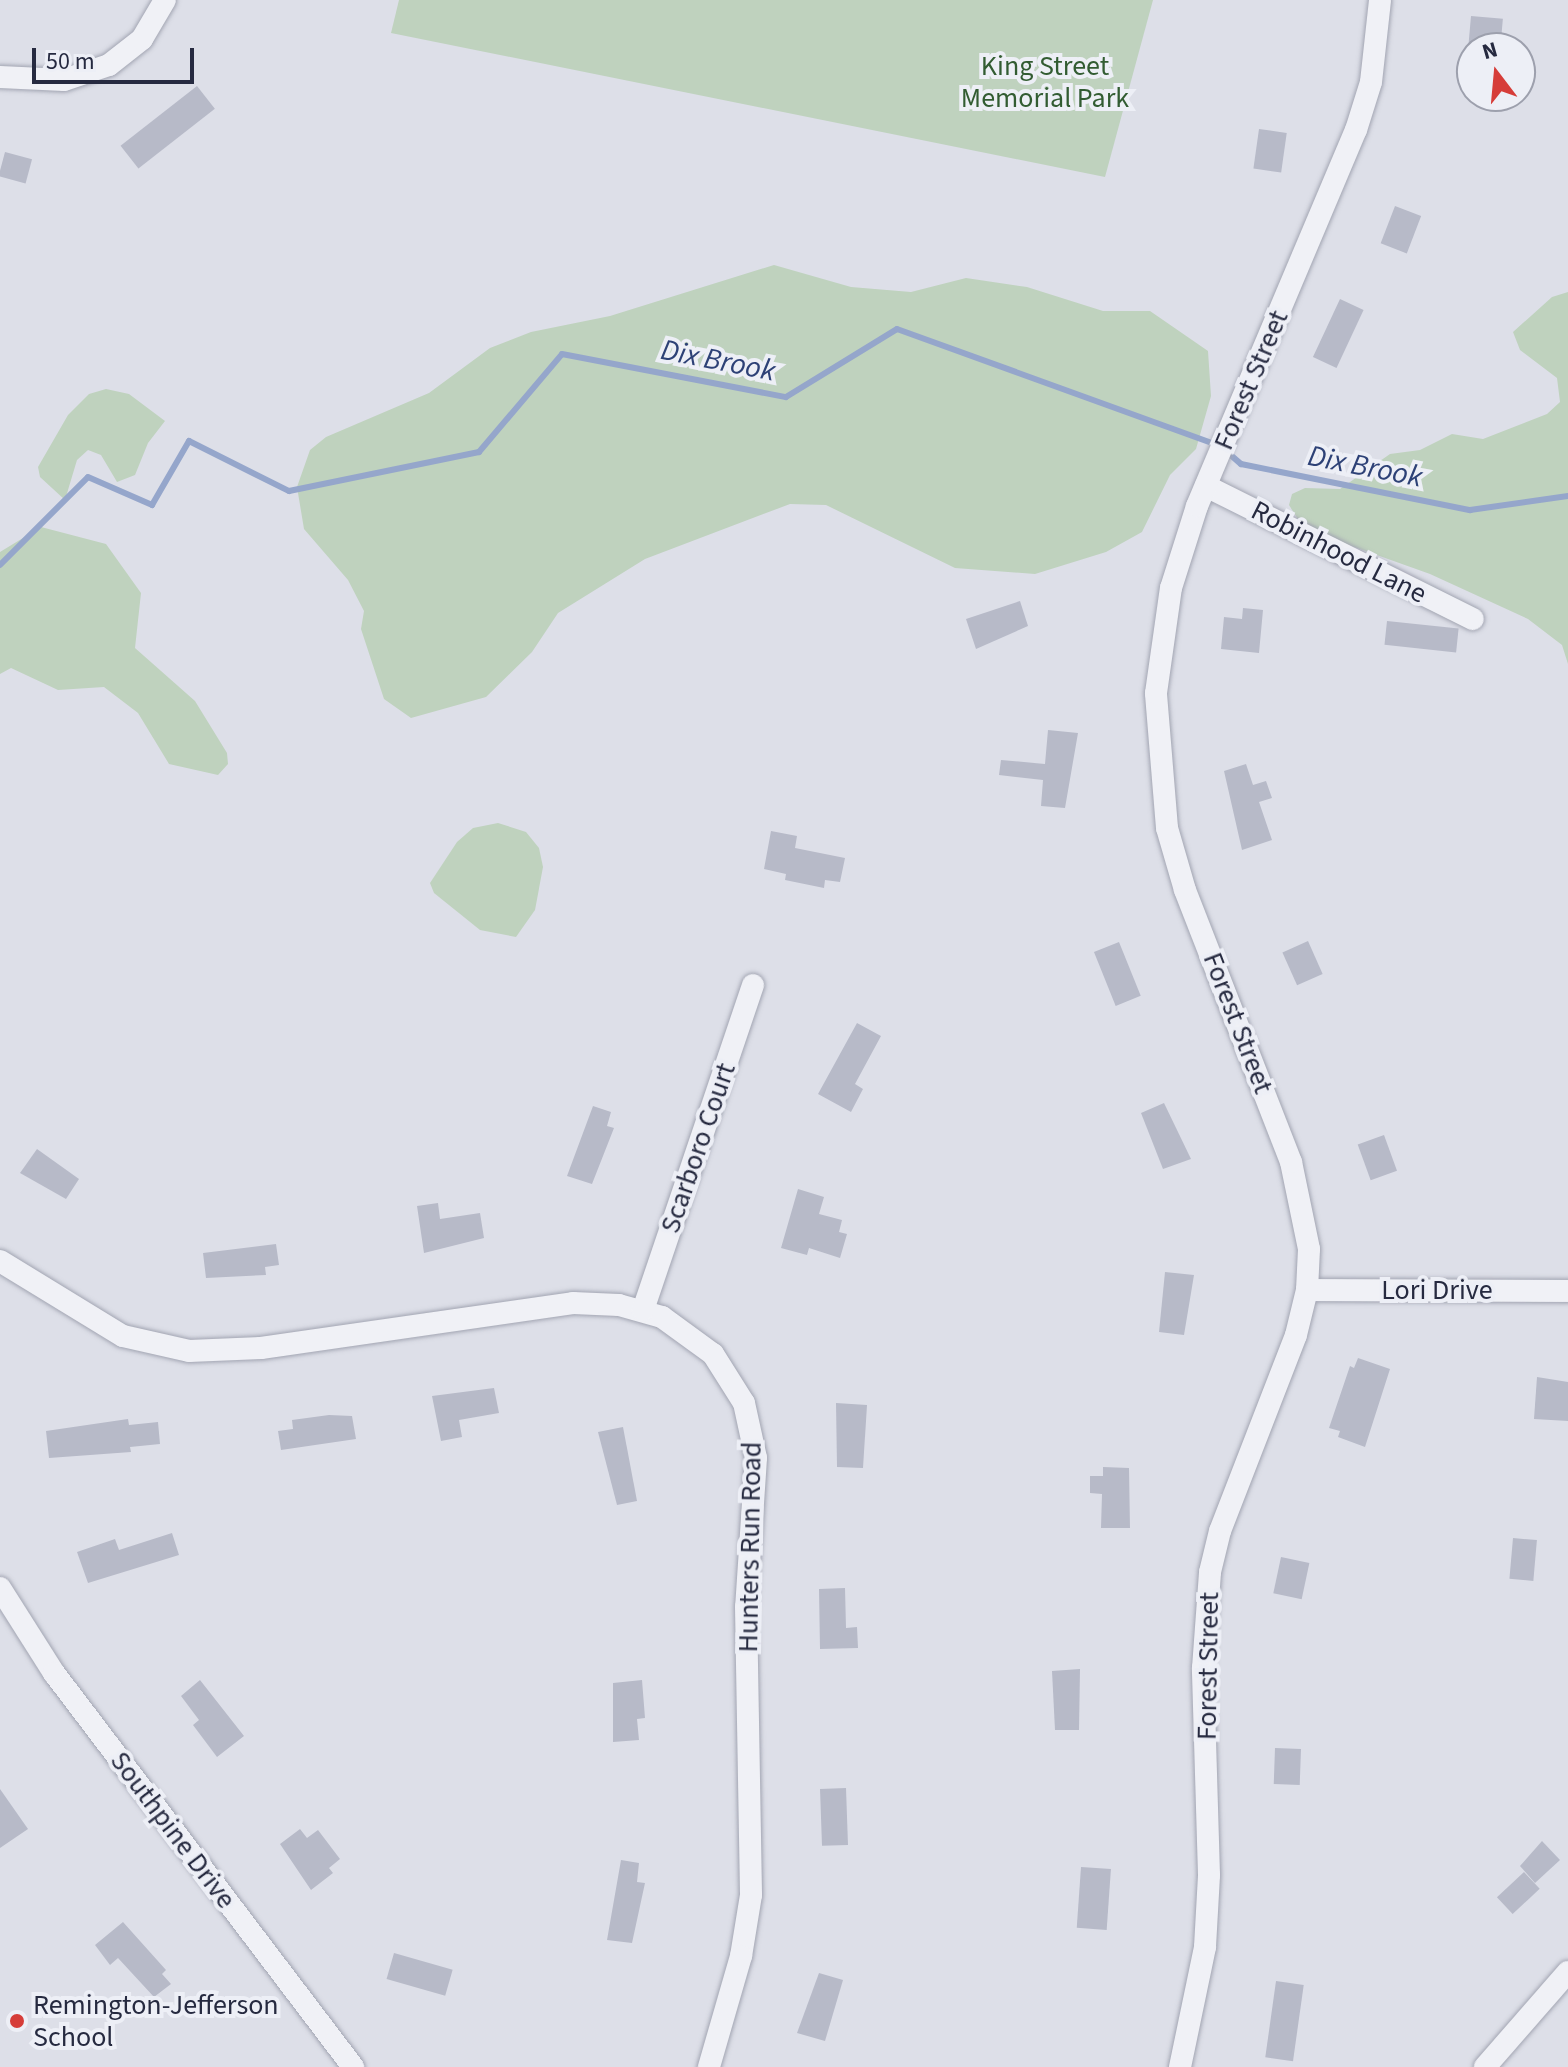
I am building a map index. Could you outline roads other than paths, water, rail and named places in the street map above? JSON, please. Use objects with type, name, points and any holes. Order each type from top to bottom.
[{"type":"street","points":[[0,77],[64,80],[109,65],[142,39],[165,0]]},
{"type":"street","name":"Forest Street","points":[[1180,2067],[1199,1994],[1206,1933],[1203,1668],[1210,1572],[1220,1531],[1296,1335],[1307,1290],[1309,1249],[1295,1175],[1248,1043],[1185,890],[1167,828],[1156,693],[1163,628],[1210,476],[1356,130],[1371,82],[1380,0]]},
{"type":"street","name":"Robinhood Lane","points":[[1210,476],[1473,619]]},
{"type":"street","name":"Scarboro Court","points":[[643,1310],[753,985]]},
{"type":"street","name":"Hunters Run Road","points":[[0,1262],[123,1336],[189,1351],[261,1348],[573,1303],[643,1310],[682,1329],[726,1370],[744,1403],[756,1458],[746,1607],[751,1895],[741,1956],[709,2067]]},
{"type":"street","name":"Lori Drive","points":[[1307,1290],[1568,1291]]},
{"type":"street","name":"Southpine Drive","points":[[0,1588],[54,1673],[353,2067]]},
{"type":"street","points":[[1485,2067],[1568,1972]]},
{"type":"waterway","name":"Dix Brook","points":[[0,565],[88,477],[152,505],[189,441],[289,491],[479,452],[562,354],[786,397],[897,329],[1217,445]]},
{"type":"waterway","name":"Dix Brook","points":[[1226,451],[1241,464],[1470,510],[1568,496]]},
{"type":"place","name":"Remington-Jefferson School","points":[[17,2021]]},
{"type":"park label","name":"King Street Memorial Park","points":[[1045,82]]}]
